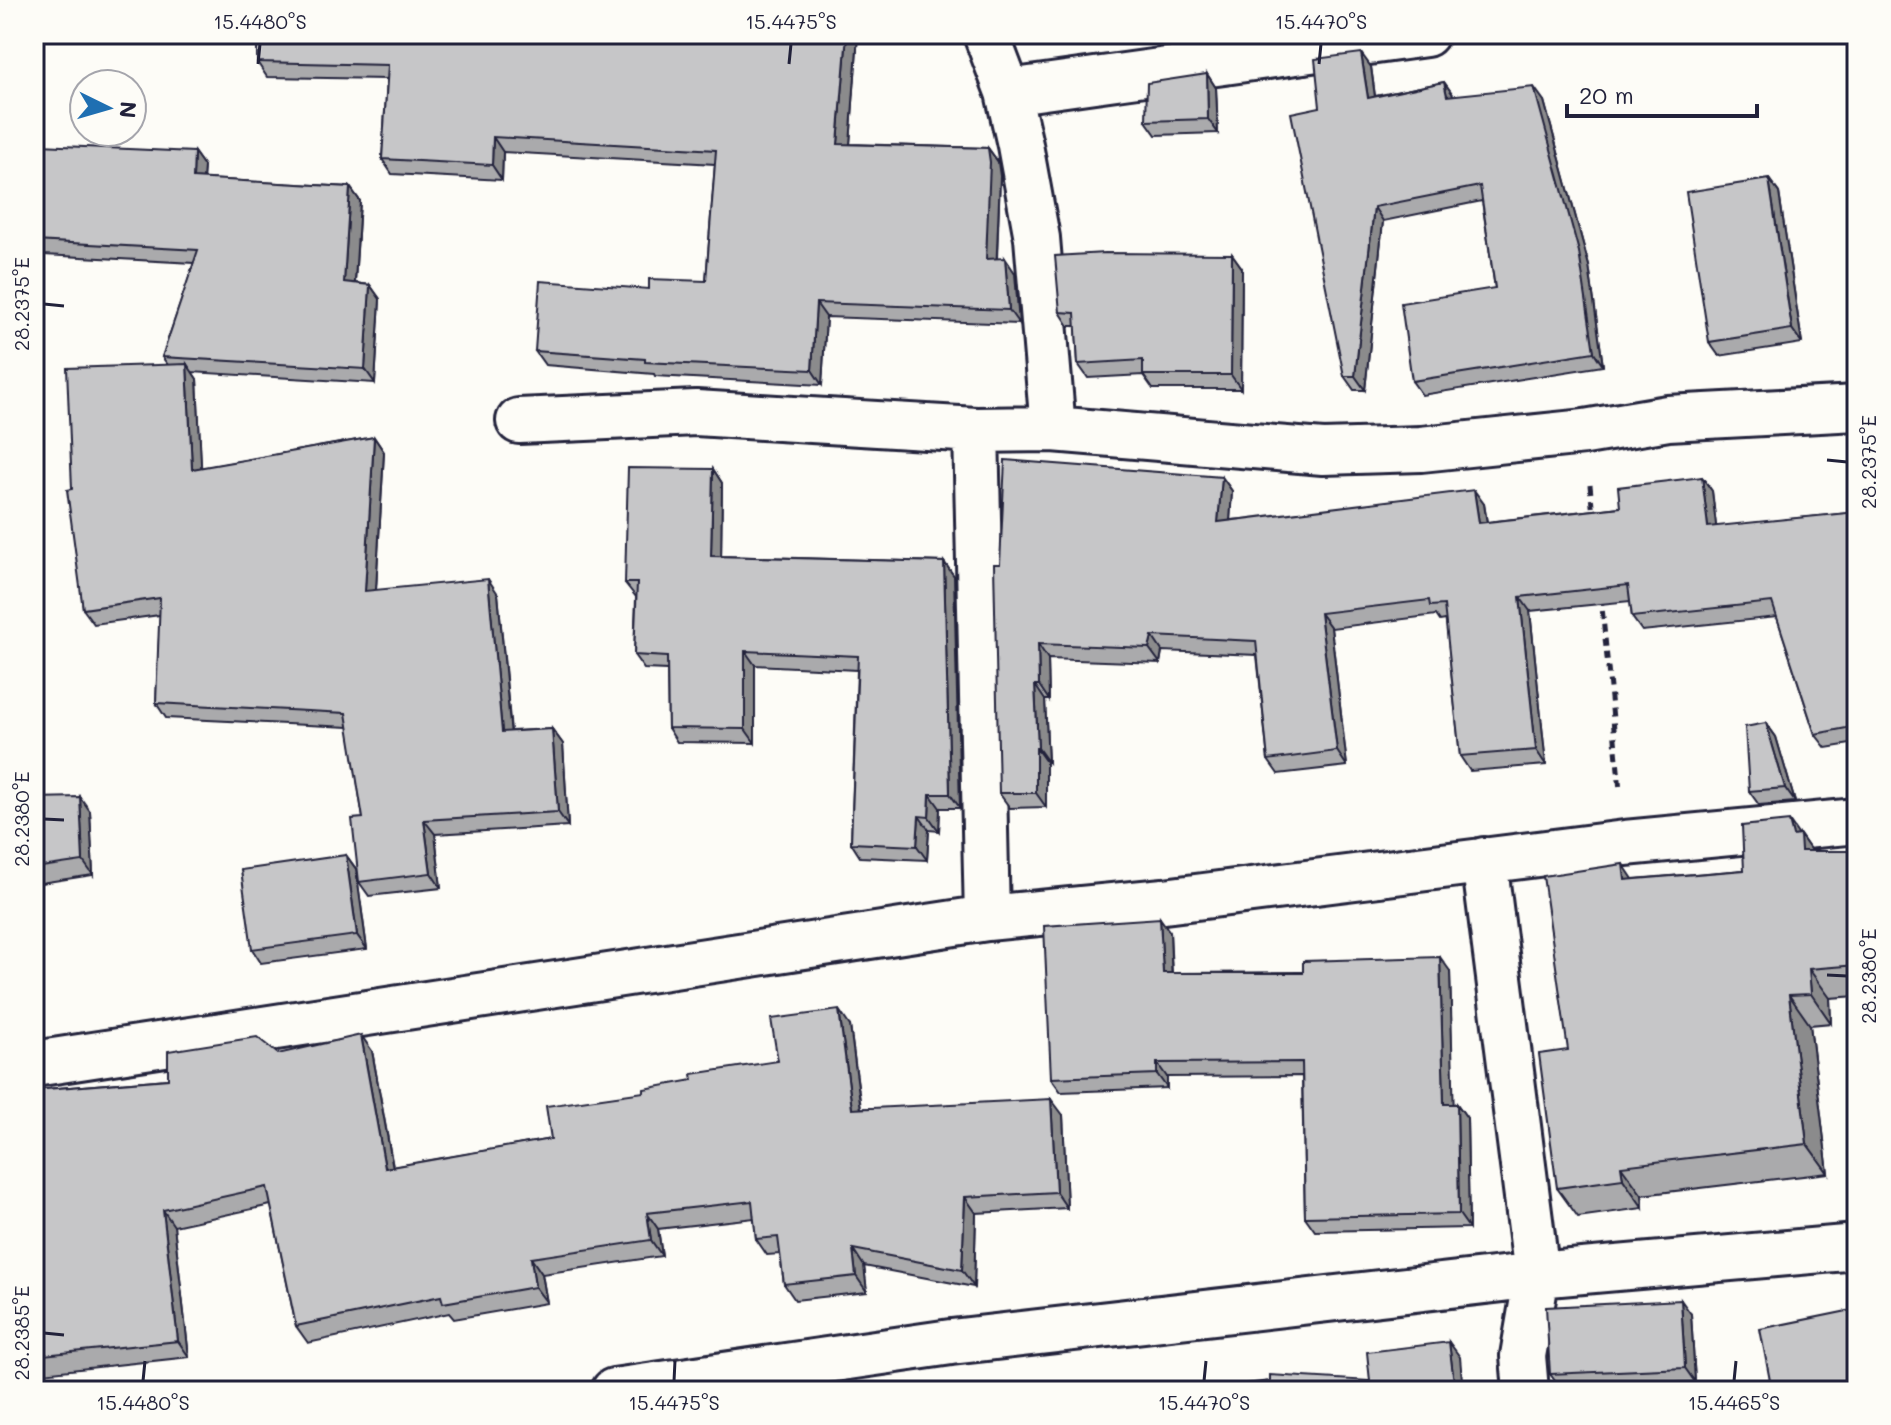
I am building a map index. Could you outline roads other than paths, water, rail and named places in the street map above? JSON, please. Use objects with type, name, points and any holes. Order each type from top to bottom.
[{"type":"street","points":[[986,34],[1008,92],[1037,238],[1053,429]]},
{"type":"street","points":[[1008,92],[1426,34]]},
{"type":"street","points":[[519,421],[696,413],[976,430],[1053,429],[1323,452],[1421,449],[1585,432],[1668,418],[1857,408]]},
{"type":"street","points":[[976,430],[987,918]]},
{"type":"street","points":[[34,1064],[987,918],[1164,901],[1625,843],[1857,821]]},
{"type":"street","points":[[1484,860],[1537,1275],[1523,1356],[1526,1391]]},
{"type":"street","points":[[614,1391],[951,1342],[1537,1275],[1857,1247]]}]
